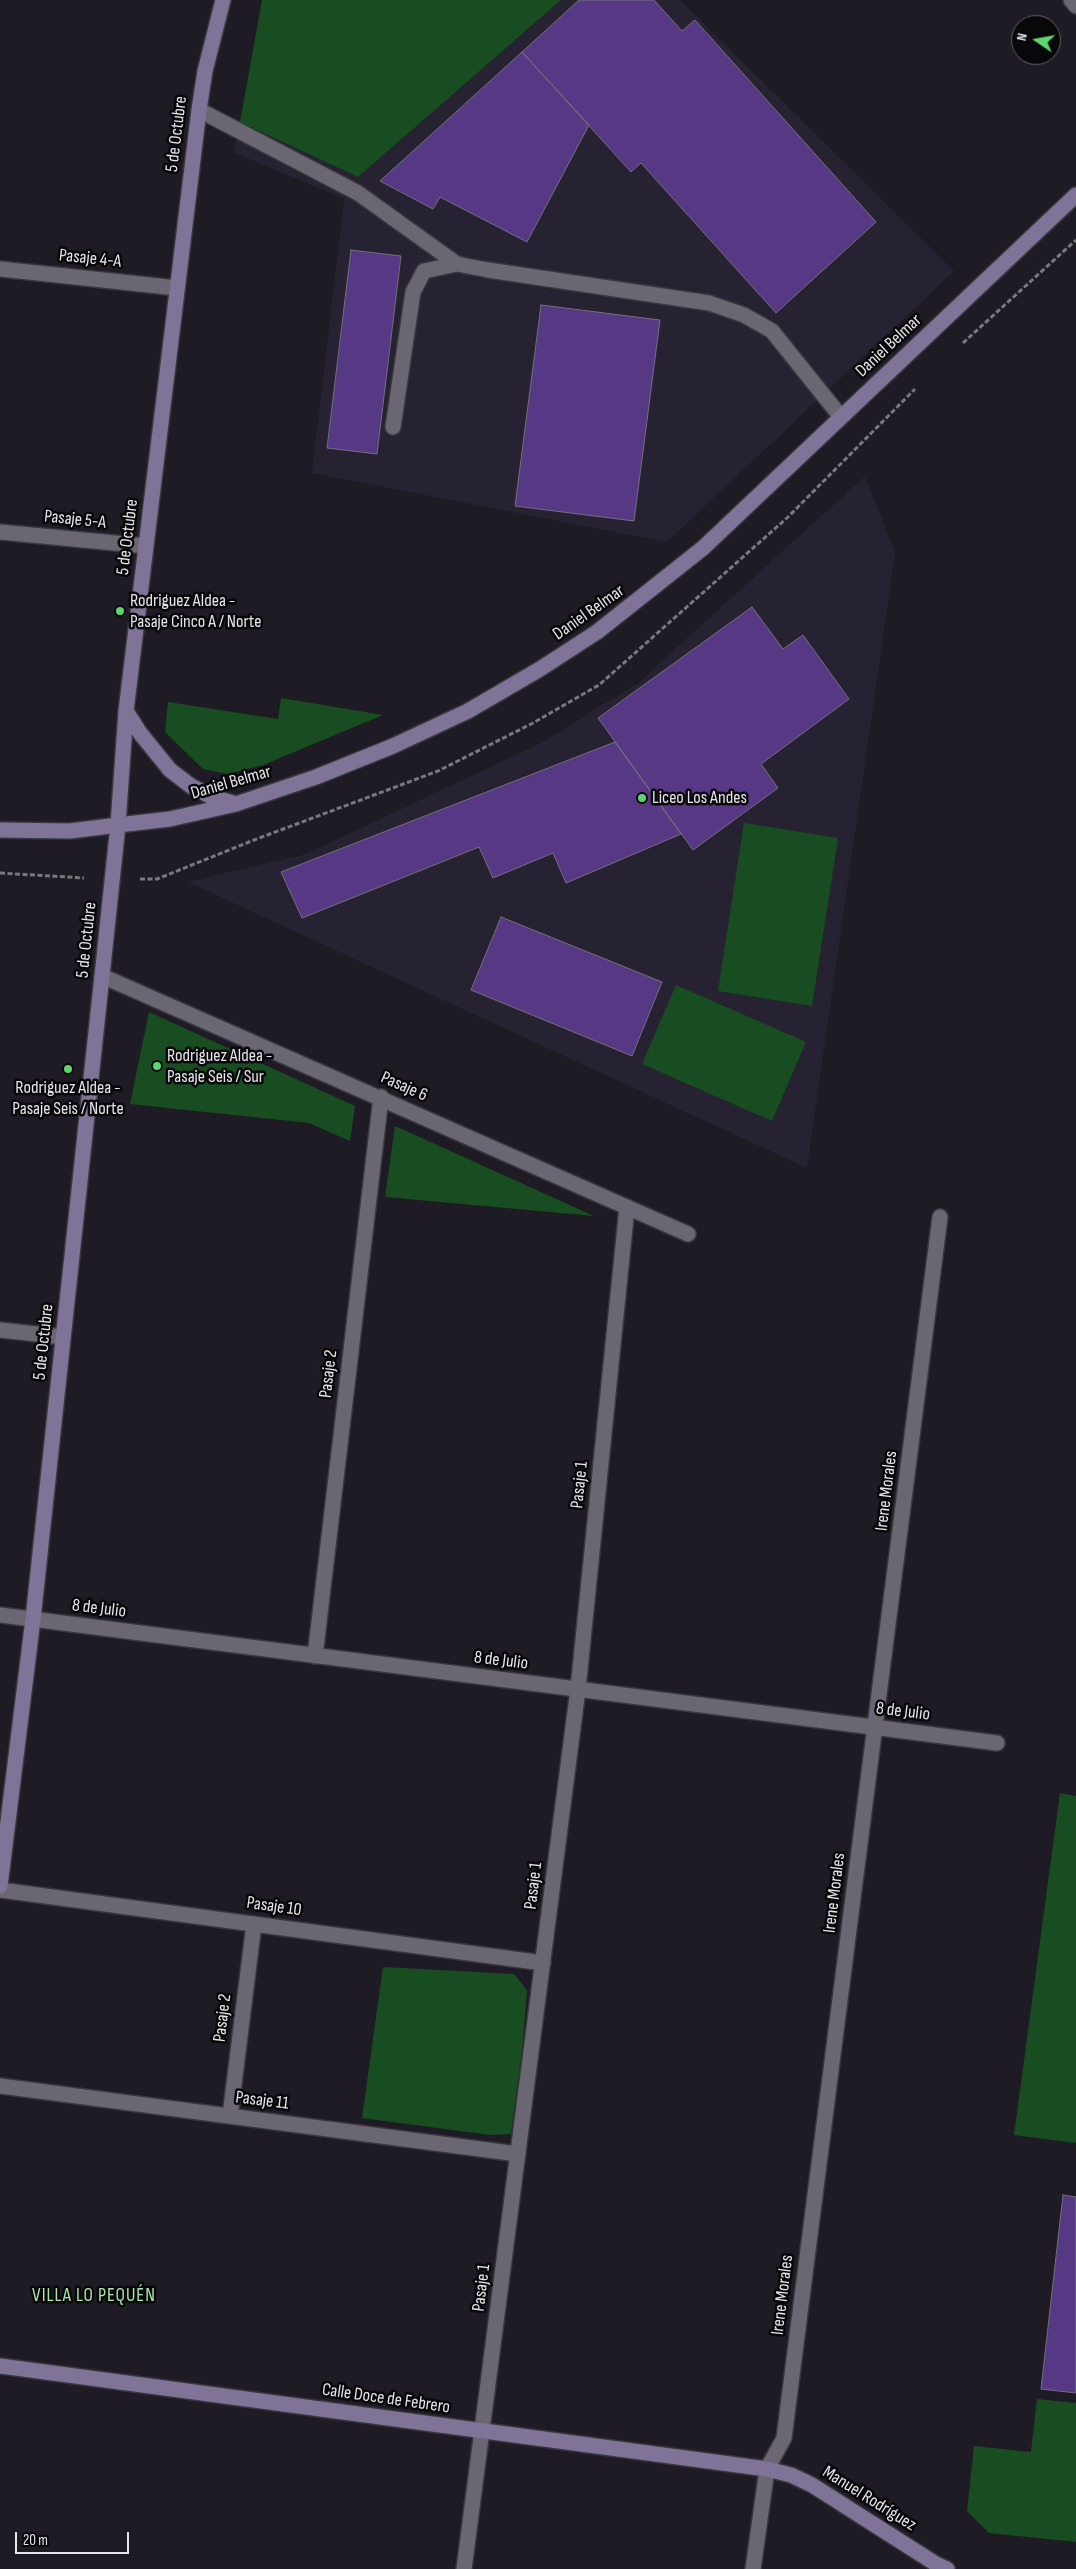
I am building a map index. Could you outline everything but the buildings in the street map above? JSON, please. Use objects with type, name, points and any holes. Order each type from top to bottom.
[{"type":"main road","name":"5 de Octubre","points":[[0,1886],[33,1619],[102,976],[118,825],[126,711],[199,110],[205,71],[223,0]]},
{"type":"main road","name":"Daniel Belmar","points":[[0,830],[62,831],[118,825],[170,819],[236,804],[316,777],[393,746],[468,711],[540,669],[597,632],[651,592],[710,541],[1076,195]]},
{"type":"main road","points":[[126,711],[140,733],[170,770],[191,786],[212,797],[236,804]]},
{"type":"main road","name":"Calle Doce de Febrero","points":[[0,2366],[767,2469]]},
{"type":"main road","name":"Manuel Rodríguez","points":[[767,2469],[791,2475],[812,2485],[936,2564],[947,2569]]},
{"type":"street","points":[[1070,0],[1076,6]]},
{"type":"street","points":[[199,110],[358,193],[457,264]]},
{"type":"street","points":[[393,427],[413,292],[424,272],[457,264],[709,303],[744,315],[772,331],[841,417]]},
{"type":"street","name":"Pasaje 4-A","points":[[0,268],[177,288]]},
{"type":"street","name":"Pasaje 5-A","points":[[0,532],[146,546]]},
{"type":"street","name":"Pasaje 6","points":[[102,976],[381,1097],[688,1234]]},
{"type":"street","name":"Pasaje 2","points":[[315,1656],[381,1097]]},
{"type":"street","name":"Pasaje 1","points":[[464,2569],[578,1689],[628,1207]]},
{"type":"street","name":"Irene Morales","points":[[753,2569],[767,2469],[784,2438],[940,1217]]},
{"type":"street","points":[[0,1330],[63,1337]]},
{"type":"street","name":"8 de Julio","points":[[0,1615],[997,1742]]},
{"type":"street","name":"Pasaje 10","points":[[0,1890],[543,1963]]},
{"type":"street","name":"Pasaje 2","points":[[230,2116],[254,1924]]},
{"type":"street","name":"Pasaje 11","points":[[0,2086],[518,2154]]},
{"type":"shaded area","points":[[561,0],[680,0],[954,271],[667,542],[312,473],[344,199],[233,152],[240,122],[358,177]]},
{"type":"shaded area","name":"Liceo Los Andes","points":[[865,476],[895,553],[807,1168],[188,882],[306,854],[541,743],[638,683]]},
{"type":"green space","points":[[262,0],[561,0],[358,177],[240,122]]},
{"type":"green space","points":[[281,698],[383,715],[263,765],[228,774],[203,769],[165,732],[168,702],[278,719]]},
{"type":"green space","points":[[744,823],[838,838],[812,1006],[718,991]]},
{"type":"green space","points":[[676,985],[806,1042],[772,1121],[642,1064]]},
{"type":"green space","points":[[149,1012],[355,1106],[350,1141],[309,1123],[130,1104]]},
{"type":"green space","points":[[395,1126],[594,1216],[385,1197]]},
{"type":"green space","points":[[1060,1793],[1076,1796],[1076,2143],[1014,2135]]},
{"type":"green space","points":[[383,1967],[514,1974],[527,1990],[523,2041],[511,2134],[490,2135],[362,2118]]},
{"type":"green space","points":[[1037,2399],[1076,2403],[1076,2542],[989,2533],[967,2511],[974,2446],[1031,2452]]},
{"type":"place","name":"Rodriguez Aldea - Pasaje Cinco A / Norte","points":[[120,611]]},
{"type":"place","name":"Liceo Los Andes","points":[[642,798]]},
{"type":"place","name":"Rodriguez Aldea - Pasaje Seis / Sur","points":[[157,1066]]},
{"type":"place","name":"Rodriguez Aldea - Pasaje Seis / Norte","points":[[68,1069]]},
{"type":"district","name":"VILLA LO PEQUÉN","points":[[94,2296]]}]
